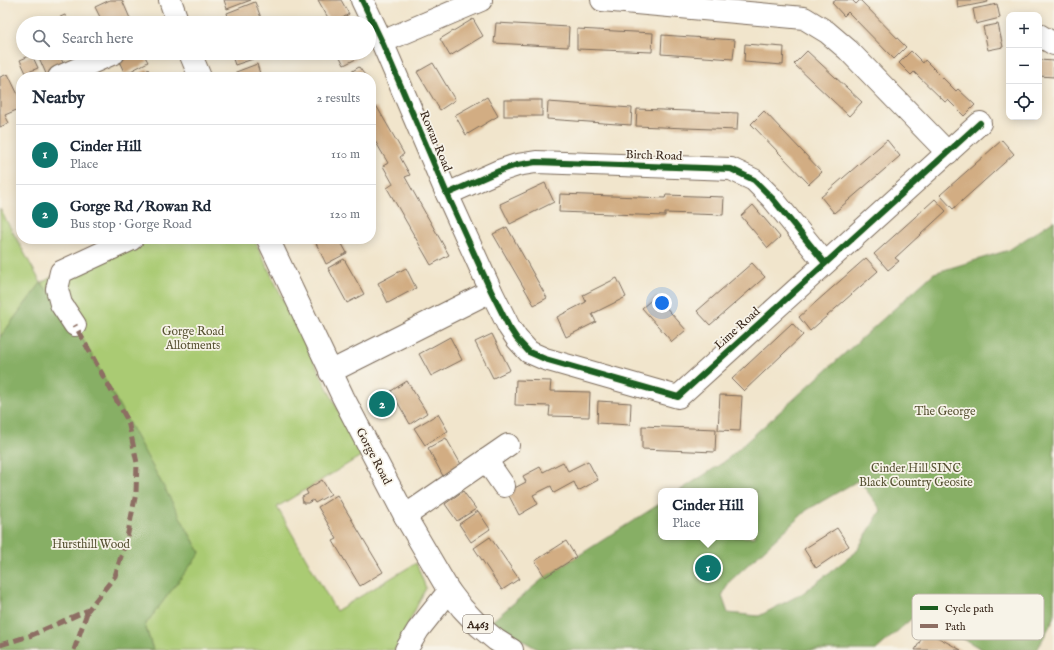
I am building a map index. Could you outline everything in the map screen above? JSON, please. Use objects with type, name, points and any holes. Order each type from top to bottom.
[{"type":"street","points":[[170,0],[176,16]]},
{"type":"street","name":"Rowan Road","points":[[362,0],[370,16]]},
{"type":"street","points":[[382,42],[481,0]]},
{"type":"street","points":[[602,0],[805,9],[827,32],[848,50],[948,153]]},
{"type":"street","name":"Rowan Road","points":[[376,29],[447,194],[491,291]]},
{"type":"street","points":[[70,72],[98,60]]},
{"type":"street","points":[[193,60],[198,72]]},
{"type":"street","name":"Lime Road","points":[[491,291],[509,327],[517,339],[529,352],[545,359],[678,397],[980,123]]},
{"type":"street","name":"Birch Road","points":[[447,194],[505,169],[517,165],[536,162],[731,169],[754,180],[772,198],[825,263]]},
{"type":"street","points":[[75,325],[61,304],[57,289],[61,272],[121,244]]},
{"type":"street","name":"Gorge Road","points":[[270,244],[330,372],[405,516],[448,591],[479,626],[496,640],[512,650]]},
{"type":"street","points":[[330,372],[491,291]]},
{"type":"street","points":[[405,516],[508,445]]},
{"type":"street","points":[[486,460],[504,486]]},
{"type":"street","points":[[406,650],[418,630],[448,591]]},
{"type":"green space","points":[[0,209],[16,238],[16,244],[19,244],[41,283],[0,337]]},
{"type":"green space","name":"The George","points":[[1054,220],[1054,618],[1044,637],[1044,594],[912,594],[912,618],[876,650],[539,650],[491,622],[545,577],[658,505],[658,540],[758,540],[758,488],[684,488],[724,462],[934,273],[1009,250]],"holes":[[[859,480],[881,510],[856,552],[803,593],[759,616],[728,613],[722,596],[729,582],[807,510]]]},
{"type":"green space","name":"Gorge Road Allotments","points":[[121,244],[256,244],[361,456],[277,507],[336,611],[416,563],[426,588],[395,650],[153,650],[145,625],[200,552],[41,283]]},
{"type":"green space","name":"Hursthill Wood","points":[[41,283],[61,304],[75,325],[200,553],[145,625],[153,650],[0,650],[0,337]]},
{"type":"green space","name":"The George","points":[[965,640],[1042,640],[1037,650],[983,650]]},
{"type":"building","points":[[110,0],[122,0],[129,16],[100,16],[95,7]]},
{"type":"building","points":[[224,0],[251,0],[227,9]]},
{"type":"building","points":[[318,0],[341,0],[349,14],[346,16],[327,16]]},
{"type":"building","points":[[836,0],[852,0],[856,4],[860,0],[906,47],[894,59],[848,12],[844,16],[832,3]]},
{"type":"building","points":[[957,0],[987,0],[988,2],[958,8]]},
{"type":"building","points":[[255,2],[260,16],[228,16],[227,13]]},
{"type":"building","points":[[997,4],[1000,18],[976,24],[973,9]]},
{"type":"building","points":[[473,19],[483,36],[450,56],[440,39]]},
{"type":"building","points":[[496,23],[569,27],[568,47],[494,43]]},
{"type":"building","points":[[998,24],[1003,47],[988,50],[983,27]]},
{"type":"building","points":[[577,29],[653,33],[652,52],[577,49]]},
{"type":"building","points":[[662,35],[735,40],[733,59],[661,54]]},
{"type":"building","points":[[745,44],[784,47],[783,65],[744,62]]},
{"type":"building","points":[[807,51],[862,102],[849,116],[794,64]]},
{"type":"building","points":[[911,51],[923,63],[925,60],[956,91],[958,89],[975,105],[964,116],[948,100],[945,102],[914,72],[911,75],[899,63]]},
{"type":"building","points":[[20,60],[34,60],[38,68],[26,72]]},
{"type":"building","points":[[40,60],[62,60],[65,68],[56,72],[45,72]]},
{"type":"building","points":[[118,60],[147,60],[148,62],[129,72],[124,72]]},
{"type":"building","points":[[233,60],[250,60],[235,65]]},
{"type":"building","points":[[342,60],[354,60],[344,65]]},
{"type":"building","points":[[1042,60],[1054,61],[1054,77],[1042,76]]},
{"type":"building","points":[[433,63],[455,100],[440,110],[417,72]]},
{"type":"building","points":[[257,64],[259,72],[236,72]]},
{"type":"building","points":[[359,67],[362,72],[351,72]]},
{"type":"building","points":[[148,69],[149,72],[142,72]]},
{"type":"building","points":[[8,74],[16,91],[16,110],[5,115],[9,123],[0,127],[0,77]]},
{"type":"building","points":[[487,97],[498,116],[466,135],[455,115]]},
{"type":"building","points":[[504,100],[542,100],[542,116],[504,116]]},
{"type":"building","points":[[548,102],[632,108],[631,125],[547,119]]},
{"type":"building","points":[[376,108],[404,154],[400,157],[410,175],[405,177],[449,255],[431,265],[387,188],[393,184],[383,166],[388,163],[376,143]]},
{"type":"building","points":[[637,109],[738,113],[737,130],[636,126]]},
{"type":"building","points":[[764,111],[822,172],[809,184],[751,124]]},
{"type":"building","points":[[887,140],[900,156],[834,213],[821,197]]},
{"type":"building","points":[[1002,140],[1014,154],[953,209],[940,195]]},
{"type":"building","points":[[545,183],[554,202],[510,224],[500,204]]},
{"type":"building","points":[[560,194],[665,198],[666,195],[724,197],[723,215],[665,213],[665,216],[559,212]]},
{"type":"building","points":[[935,199],[946,211],[895,258],[899,261],[888,270],[874,254]]},
{"type":"building","points":[[753,205],[780,237],[768,248],[741,216]]},
{"type":"building","points":[[507,227],[547,298],[534,305],[493,234]]},
{"type":"building","points":[[316,244],[342,244],[347,253],[326,264]]},
{"type":"building","points":[[866,258],[878,271],[810,331],[799,317]]},
{"type":"building","points":[[344,259],[364,294],[347,303],[328,268]]},
{"type":"building","points":[[752,263],[765,277],[710,325],[697,311]]},
{"type":"building","points":[[406,268],[416,288],[388,303],[378,283]]},
{"type":"building","points":[[617,278],[626,297],[592,314],[596,322],[566,337],[557,317],[586,302],[583,295]]},
{"type":"building","points":[[656,296],[686,330],[672,342],[642,308]]},
{"type":"building","points":[[792,323],[803,335],[744,391],[732,379]]},
{"type":"building","points":[[492,334],[510,370],[493,378],[475,342]]},
{"type":"building","points":[[450,337],[462,360],[431,376],[419,354]]},
{"type":"building","points":[[516,380],[551,381],[550,391],[590,392],[589,417],[549,416],[550,406],[515,405]]},
{"type":"building","points":[[407,381],[427,413],[410,424],[391,391]]},
{"type":"building","points":[[720,395],[742,396],[740,431],[718,430]]},
{"type":"building","points":[[598,401],[631,403],[630,425],[597,423]]},
{"type":"building","points":[[438,414],[448,431],[425,445],[414,428]]},
{"type":"building","points":[[642,426],[716,429],[715,452],[642,449]]},
{"type":"building","points":[[446,438],[462,466],[443,476],[428,448]]},
{"type":"building","points":[[588,461],[598,480],[578,491],[574,482],[554,493],[551,486],[533,495],[538,504],[519,515],[507,492],[526,482],[523,476],[540,467],[543,472],[563,462],[568,471]]},
{"type":"building","points":[[322,480],[331,494],[315,503],[313,500],[308,503],[303,503],[302,497],[308,494],[306,490]]},
{"type":"building","points":[[463,491],[476,509],[457,521],[445,504]]},
{"type":"building","points":[[337,495],[383,572],[360,586],[333,541],[337,539],[318,507]]},
{"type":"building","points":[[478,511],[490,529],[471,542],[459,524]]},
{"type":"building","points":[[837,528],[849,546],[816,568],[804,549]]},
{"type":"building","points":[[490,537],[519,579],[502,590],[474,548]]},
{"type":"building","points":[[566,541],[576,557],[545,577],[535,561]]},
{"type":"building","points":[[921,640],[943,640],[961,650],[915,650]]},
{"type":"marked path","points":[[0,645],[32,635],[88,610],[115,576],[128,533],[136,493],[137,463],[128,421],[75,325]]},
{"type":"marked path","points":[[74,650],[88,610]]},
{"type":"cycle path","points":[[362,0],[370,16]]},
{"type":"cycle path","points":[[376,29],[447,194],[491,291],[509,327],[517,339],[529,352],[545,359],[678,397],[980,123]]},
{"type":"cycle path","points":[[447,194],[499,171],[517,165],[536,162],[731,169],[754,180],[772,198],[825,263]]},
{"type":"place","name":"Gorge Rd / Rowan Rd","points":[[382,404]]},
{"type":"place","name":"Cinder Hill","points":[[708,568]]},
{"type":"park label","name":"Cinder Hill SINC Black Country Geosite","points":[[916,475]]}]
